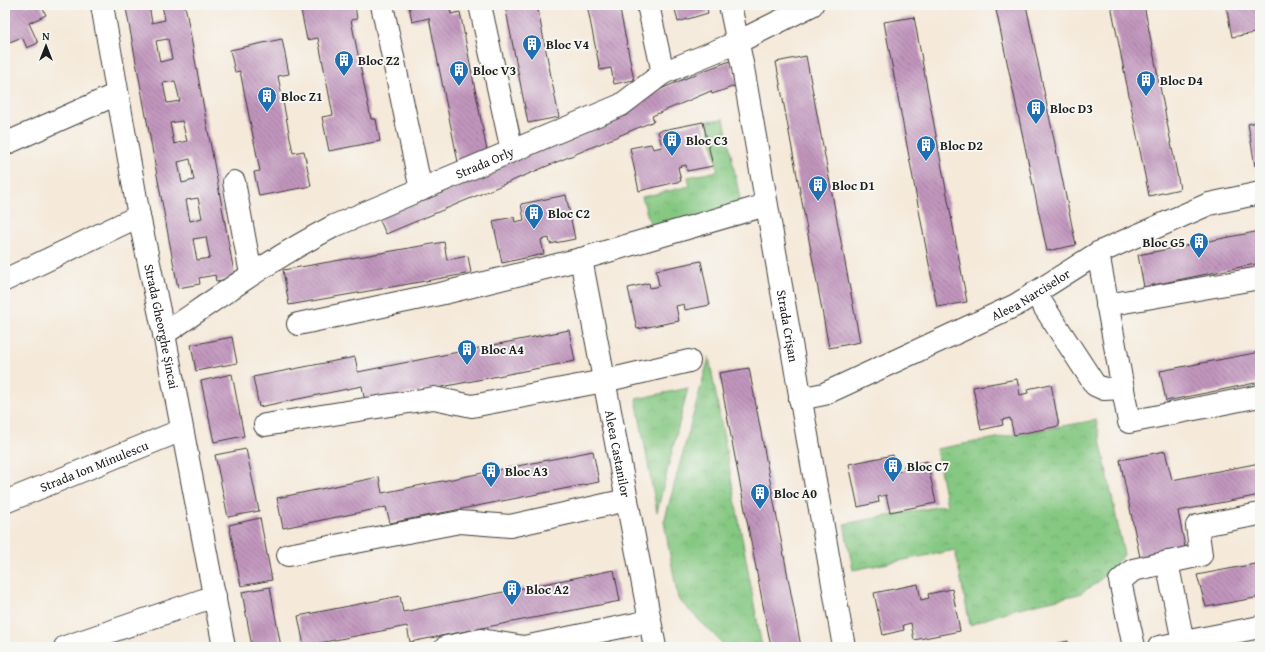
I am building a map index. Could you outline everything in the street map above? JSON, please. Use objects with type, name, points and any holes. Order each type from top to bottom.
[{"type":"street","name":"Strada Gheorghe Șincai","points":[[102,5],[139,216],[164,334],[224,647]]},
{"type":"street","points":[[382,5],[421,190]]},
{"type":"street","points":[[480,5],[512,151]]},
{"type":"street","points":[[648,5],[663,73]]},
{"type":"street","name":"Strada Crișan","points":[[730,5],[738,42],[844,647]]},
{"type":"street","name":"Strada Orly","points":[[164,334],[251,274],[309,239],[334,226],[622,105],[663,73],[738,42],[812,5]]},
{"type":"street","points":[[5,144],[117,94]]},
{"type":"street","points":[[234,182],[251,274]]},
{"type":"street","name":"Aleea Narciselor","points":[[800,398],[824,394],[1016,305],[1098,254],[1209,204],[1260,193]]},
{"type":"street","points":[[298,324],[444,293],[581,259],[766,205]]},
{"type":"street","points":[[5,280],[139,216]]},
{"type":"street","points":[[1098,254],[1129,422],[1260,396]]},
{"type":"street","name":"Aleea Castanilor","points":[[581,259],[655,647]]},
{"type":"street","points":[[1107,305],[1260,278]]},
{"type":"street","points":[[1035,293],[1095,385],[1104,389],[1123,388]]},
{"type":"street","points":[[265,425],[434,398],[472,406],[604,381],[689,361]]},
{"type":"street","name":"Strada Ion Minulescu","points":[[5,502],[182,430]]},
{"type":"street","points":[[288,555],[460,522],[510,526],[627,500]]},
{"type":"street","points":[[1134,647],[1120,581],[1133,570],[1202,555],[1197,526],[1260,514]]},
{"type":"street","points":[[1167,562],[1183,642]]},
{"type":"street","points":[[65,647],[215,596]]},
{"type":"street","points":[[446,647],[481,640],[524,647],[650,621]]},
{"type":"street","points":[[1159,647],[1260,627]]},
{"type":"green space","points":[[724,119],[742,209],[653,234],[642,197],[690,186],[688,177],[718,171],[708,121]]},
{"type":"green space","points":[[709,357],[762,647],[726,647],[678,599],[664,522]]},
{"type":"green space","points":[[688,388],[657,512],[636,399]]},
{"type":"green space","points":[[1096,420],[1124,555],[1098,582],[1079,594],[1011,610],[970,625],[955,550],[853,570],[844,524],[947,505],[936,449]]},
{"type":"building","points":[[5,5],[41,5],[46,15],[29,23],[38,43],[27,48],[22,37],[5,44]]},
{"type":"building","points":[[149,5],[152,23],[165,20],[162,5],[185,5],[235,278],[216,281],[215,275],[199,278],[200,284],[178,288],[126,8]],"holes":[[[168,39],[172,59],[160,62],[156,41]],[[175,81],[180,101],[167,103],[163,83]],[[182,121],[187,141],[174,144],[170,123]],[[190,159],[194,180],[182,183],[178,162]],[[198,198],[202,218],[190,221],[186,200]],[[206,237],[210,258],[197,260],[193,239]]]},
{"type":"building","name":"Bloc Z2","points":[[300,5],[355,5],[357,19],[351,20],[371,119],[376,119],[380,141],[329,151],[322,117],[333,115],[318,38],[307,40]]},
{"type":"building","name":"Bloc V3","points":[[409,5],[449,5],[451,14],[460,12],[488,156],[458,162],[429,18],[412,22]]},
{"type":"building","name":"Bloc V4","points":[[505,5],[537,5],[559,117],[528,123]]},
{"type":"building","points":[[587,5],[619,5],[634,80],[614,84],[611,68],[600,70]]},
{"type":"building","points":[[674,5],[706,5],[708,13],[678,22]]},
{"type":"building","name":"Bloc D3","points":[[995,5],[1026,5],[1076,245],[1047,251]]},
{"type":"building","name":"Bloc D4","points":[[1111,5],[1144,5],[1180,189],[1149,196]]},
{"type":"building","points":[[1226,5],[1260,5],[1260,32],[1232,37]]},
{"type":"building","name":"Bloc D2","points":[[914,17],[967,302],[937,307],[884,22]]},
{"type":"building","name":"Bloc Z1","points":[[282,39],[289,74],[278,76],[293,153],[304,151],[311,186],[259,196],[254,172],[260,171],[240,71],[235,72],[230,50]]},
{"type":"building","name":"Bloc D1","points":[[806,56],[860,342],[829,348],[776,62]]},
{"type":"building","points":[[730,61],[738,85],[712,94],[711,91],[652,116],[654,121],[386,234],[377,214],[644,102],[642,97]]},
{"type":"building","points":[[1260,121],[1260,165],[1255,166],[1248,124]]},
{"type":"building","name":"Bloc C3","points":[[703,122],[713,166],[687,171],[686,165],[678,167],[681,181],[639,191],[630,148],[651,144],[653,149],[662,147],[658,131]]},
{"type":"building","name":"Bloc C2","points":[[566,195],[575,239],[550,244],[549,238],[541,240],[544,254],[502,263],[493,221],[514,217],[515,222],[524,220],[521,204]]},
{"type":"building","name":"Bloc G5","points":[[1260,231],[1260,263],[1144,287],[1138,255]]},
{"type":"building","points":[[444,242],[447,260],[468,256],[471,273],[289,305],[283,270]]},
{"type":"building","points":[[701,261],[710,305],[685,310],[684,304],[676,306],[679,321],[637,329],[628,288],[649,283],[650,288],[659,286],[656,270]]},
{"type":"building","name":"Bloc A4","points":[[569,330],[575,361],[365,402],[362,386],[259,407],[253,377],[355,357],[358,372]]},
{"type":"building","points":[[232,337],[237,363],[196,371],[191,345]]},
{"type":"building","points":[[1260,352],[1260,382],[1166,401],[1160,371]]},
{"type":"building","name":"Bloc A0","points":[[749,368],[801,647],[771,647],[719,373]]},
{"type":"building","points":[[232,374],[244,436],[214,442],[201,381]]},
{"type":"building","points":[[1017,379],[1020,395],[1028,393],[1027,389],[1051,384],[1059,426],[1014,435],[1010,418],[1002,420],[1003,425],[981,430],[973,387]]},
{"type":"building","points":[[246,449],[259,511],[228,517],[215,455]]},
{"type":"building","name":"Bloc A3","points":[[593,451],[599,482],[390,523],[386,507],[283,528],[277,498],[379,477],[382,493]]},
{"type":"building","points":[[1165,451],[1172,480],[1260,463],[1260,495],[1178,511],[1186,552],[1141,562],[1120,460]]},
{"type":"building","name":"Bloc C7","points":[[893,455],[896,472],[905,470],[904,466],[927,461],[936,503],[890,512],[886,495],[878,497],[879,502],[858,507],[849,464]]},
{"type":"building","points":[[260,518],[272,580],[241,586],[229,525]]},
{"type":"building","points":[[1260,563],[1260,597],[1206,607],[1197,575]]},
{"type":"building","name":"Bloc A2","points":[[614,570],[620,601],[410,642],[407,626],[304,646],[298,616],[400,596],[403,612]]},
{"type":"building","points":[[918,584],[921,600],[929,598],[928,594],[952,589],[960,631],[914,640],[911,623],[903,625],[904,630],[883,635],[874,593]]},
{"type":"building","points":[[270,587],[281,647],[252,647],[242,592]]},
{"type":"building","points":[[1068,641],[1069,647],[1044,647],[1044,646]]},
{"type":"place","name":"Bloc V4","points":[[532,61]]},
{"type":"place","name":"Bloc Z2","points":[[344,77]]},
{"type":"place","name":"Bloc V3","points":[[459,87]]},
{"type":"place","name":"Bloc D4","points":[[1146,97]]},
{"type":"place","name":"Bloc Z1","points":[[267,113]]},
{"type":"place","name":"Bloc D3","points":[[1036,125]]},
{"type":"place","name":"Bloc C3","points":[[672,157]]},
{"type":"place","name":"Bloc D2","points":[[926,162]]},
{"type":"place","name":"Bloc D1","points":[[818,202]]},
{"type":"place","name":"Bloc C2","points":[[534,230]]},
{"type":"place","name":"Bloc G5","points":[[1199,259]]},
{"type":"place","name":"Bloc A4","points":[[467,366]]},
{"type":"place","name":"Bloc C7","points":[[893,483]]},
{"type":"place","name":"Bloc A3","points":[[491,488]]},
{"type":"place","name":"Bloc A0","points":[[760,510]]},
{"type":"place","name":"Bloc A2","points":[[512,606]]}]
